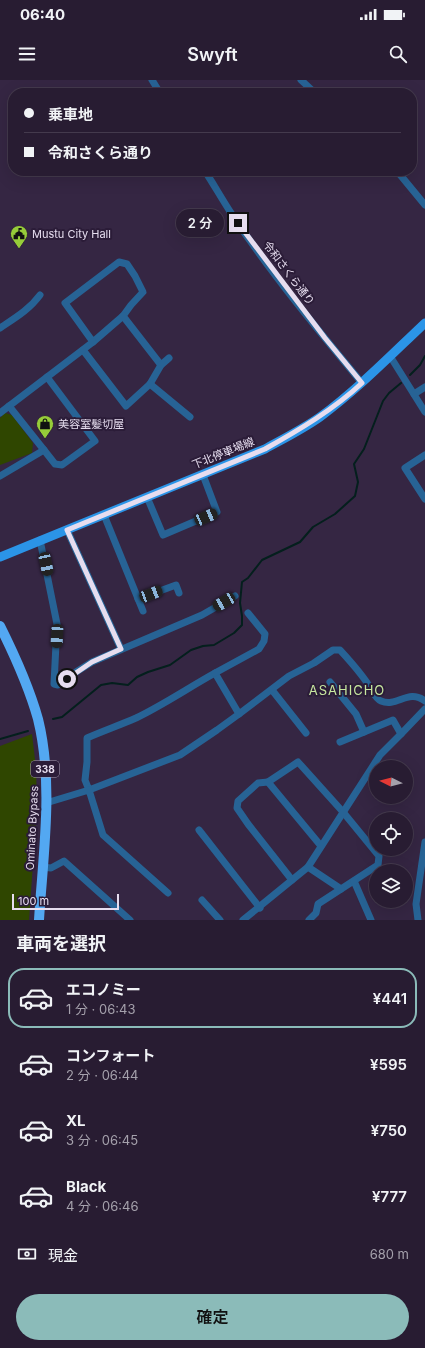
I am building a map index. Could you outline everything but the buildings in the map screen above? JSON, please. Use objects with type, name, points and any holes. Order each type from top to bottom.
[{"type":"highway","name":"Ominato Bypass","points":[[0,626],[29,690],[38,720],[43,749],[46,778],[46,804],[38,920]]},
{"type":"main road","name":"下北停車場線","points":[[0,557],[203,475],[265,449],[291,435],[320,417],[362,383],[425,323]]},
{"type":"street","points":[[301,80],[310,88]]},
{"type":"street","name":"令和さくら通り","points":[[208,176],[231,213],[259,253],[362,383]]},
{"type":"street","points":[[400,176],[425,205]]},
{"type":"street","points":[[0,413],[84,350],[123,316],[143,292],[127,264],[119,262],[65,303],[93,342]]},
{"type":"street","points":[[0,328],[34,304],[40,295]]},
{"type":"street","points":[[123,316],[161,365]]},
{"type":"street","points":[[84,350],[126,406],[150,384],[161,365],[169,358]]},
{"type":"street","points":[[390,356],[425,412]]},
{"type":"street","points":[[9,406],[55,464],[62,465],[95,441],[47,377]]},
{"type":"street","points":[[150,384],[190,417]]},
{"type":"street","points":[[414,394],[425,387]]},
{"type":"street","points":[[0,476],[44,450]]},
{"type":"street","points":[[419,505],[425,499],[405,468],[425,455]]},
{"type":"street","points":[[147,497],[163,535],[217,512],[203,475]]},
{"type":"street","points":[[104,515],[143,611]]},
{"type":"street","points":[[67,530],[121,649]]},
{"type":"street","points":[[40,540],[57,624],[54,684],[58,685],[92,662],[202,615],[235,596]]},
{"type":"street","points":[[138,599],[176,585],[179,593]]},
{"type":"street","points":[[168,893],[103,836],[85,780],[87,738],[136,718],[179,695],[195,684],[259,650],[264,641],[265,634],[248,613]]},
{"type":"street","points":[[46,804],[89,790],[180,755],[272,690],[289,676],[314,663],[325,654],[333,650],[340,650],[358,671],[378,700],[390,703],[412,696],[421,698],[425,701]]},
{"type":"street","points":[[215,673],[238,714]]},
{"type":"street","points":[[330,682],[356,714],[364,732]]},
{"type":"street","points":[[272,690],[306,733]]},
{"type":"street","points":[[243,920],[260,908],[308,867],[380,755],[425,709]]},
{"type":"street","points":[[340,742],[393,720],[402,734]]},
{"type":"street","points":[[292,880],[237,808],[238,801],[258,783],[268,782],[298,762],[343,812],[379,856],[378,865],[318,904],[318,916],[309,920]]},
{"type":"street","points":[[268,782],[321,846]]},
{"type":"street","points":[[199,830],[260,908]]},
{"type":"street","points":[[418,920],[416,904],[425,842]]},
{"type":"street","points":[[42,867],[51,868],[64,861],[130,920]]},
{"type":"street","points":[[308,867],[341,889]]},
{"type":"street","points":[[354,881],[371,920]]},
{"type":"street","points":[[202,900],[220,920]]},
{"type":"green space","points":[[5,413],[12,415],[33,443],[32,453],[0,465],[0,418]]},
{"type":"green space","points":[[32,734],[36,768],[37,806],[29,920],[0,920],[0,746]]},
{"type":"waterway","points":[[410,375],[420,365],[425,356]]},
{"type":"waterway","points":[[53,719],[62,717],[101,685],[112,683],[128,685],[137,677],[170,665],[191,650],[203,646],[214,645],[234,633],[242,625],[240,603],[242,582],[248,578],[262,560],[300,542],[313,527],[335,514],[355,496],[358,482],[354,464],[364,449],[383,401],[389,393],[401,383]]},
{"type":"waterway","points":[[0,739],[28,731]]},
{"type":"place","name":"Mustu City Hall","points":[[19,249]]},
{"type":"place","name":"美容室髪切屋","points":[[45,439]]},
{"type":"district","name":"ASAHICHO","points":[[347,690]]},
{"type":"route","points":[[67,679],[92,662],[121,649],[67,530],[265,449],[320,417],[362,383],[259,253],[238,223]]}]
